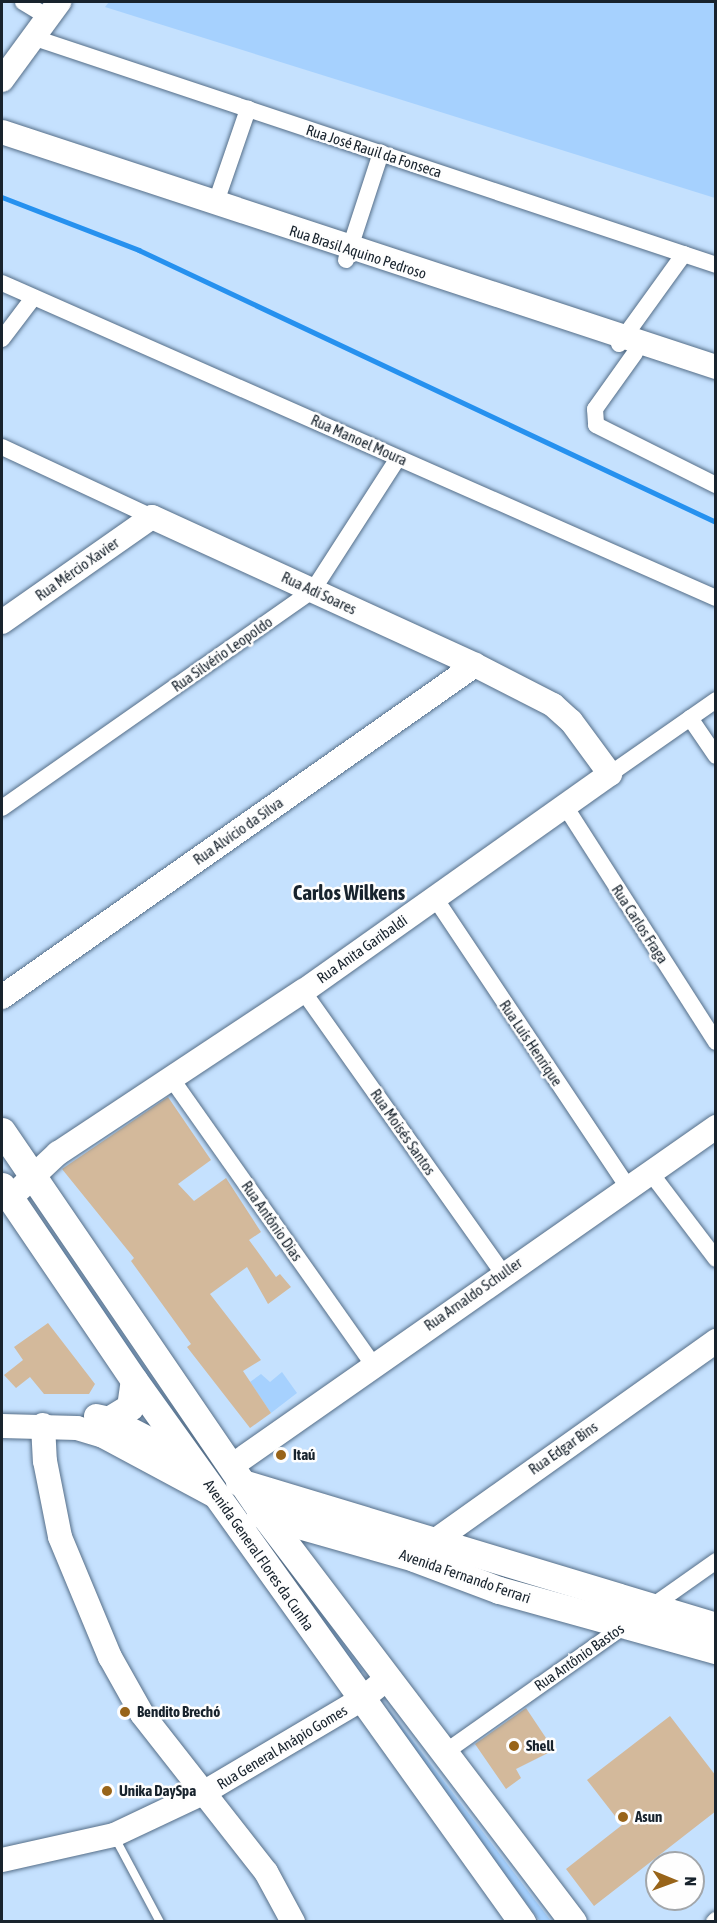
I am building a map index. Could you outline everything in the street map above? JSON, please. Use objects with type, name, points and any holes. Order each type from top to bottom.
[{"type":"main road","name":"Avenida General Flores da Cunha","points":[[2,1131],[239,1475],[264,1515],[573,1922]]},
{"type":"main road","name":"Avenida General Flores da Cunha","points":[[6,1192],[134,1380],[522,1922]]},
{"type":"main road","points":[[110,1419],[130,1407],[134,1380]]},
{"type":"main road","name":"Avenida Fernando Ferrari","points":[[194,1462],[239,1475],[423,1549],[499,1590],[716,1650]]},
{"type":"main road","name":"Avenida Fernando Ferrari","points":[[217,1497],[264,1515],[423,1549],[716,1626]]},
{"type":"street","points":[[2,80],[53,9],[22,2]]},
{"type":"street","name":"Rua José Rauil da Fonseca","points":[[32,37],[684,254],[713,260]]},
{"type":"street","points":[[215,205],[248,109]]},
{"type":"street","name":"Rua Brasil Aquino Pedroso","points":[[2,132],[215,205],[348,255]]},
{"type":"street","name":"Rua Brasil Aquino Pedroso","points":[[2,148],[348,255],[625,345],[716,378]]},
{"type":"street","points":[[348,255],[381,153]]},
{"type":"street","points":[[684,254],[625,345],[595,409],[596,425],[716,484]]},
{"type":"street","name":"Rua Manoel Moura","points":[[2,283],[716,598]]},
{"type":"street","points":[[2,339],[33,298]]},
{"type":"street","name":"Rua Brasil Aquino Pedroso","points":[[625,345],[716,367]]},
{"type":"street","name":"Rua Adi Soares","points":[[2,447],[475,665],[562,712],[610,774]]},
{"type":"street","name":"Rua Silvério Leopoldo","points":[[2,808],[313,590],[398,458]]},
{"type":"street","name":"Rua Mércio Xavier","points":[[2,622],[152,517]]},
{"type":"street","name":"Rua Alvício da Silva","points":[[2,997],[475,665]]},
{"type":"street","name":"Rua Anita Garibaldi","points":[[6,1192],[32,1175],[58,1153],[303,991],[716,700]]},
{"type":"street","points":[[690,718],[716,756]]},
{"type":"street","name":"Rua Carlos Fraga","points":[[565,806],[716,1042]]},
{"type":"street","name":"Rua Luís Henrique","points":[[435,898],[628,1187]]},
{"type":"street","name":"Rua Moisés Santos","points":[[303,991],[503,1273]]},
{"type":"street","name":"Rua Antônio Dias","points":[[171,1078],[373,1364]]},
{"type":"street","name":"Rua Arnaldo Schuller","points":[[239,1475],[373,1364],[716,1127]]},
{"type":"street","points":[[650,1172],[716,1259]]},
{"type":"street","name":"Rua Edgar Bins","points":[[423,1549],[716,1341]]},
{"type":"street","points":[[2,1409],[63,1411],[110,1419],[194,1462]]},
{"type":"street","points":[[2,1426],[43,1425],[77,1428],[103,1436],[217,1497]]},
{"type":"street","points":[[43,1425],[45,1461],[60,1537],[83,1598],[142,1714],[266,1872],[293,1922]]},
{"type":"street","name":"Rua Antônio Bastos","points":[[444,1753],[716,1561]]},
{"type":"street","name":"Rua General Anápio Gomes","points":[[2,1860],[114,1835],[203,1793],[362,1700],[387,1679]]},
{"type":"lane","points":[[114,1835],[160,1922]]},
{"type":"shaded area","points":[[109,2],[715,2],[715,198],[105,7]]},
{"type":"shaded area","points":[[47,1225],[213,1466],[199,1461],[40,1230]]},
{"type":"shaded area","points":[[282,1372],[297,1393],[271,1413],[250,1382],[261,1374],[270,1382]]},
{"type":"shaded area","points":[[258,1525],[363,1671],[356,1676],[247,1526]]},
{"type":"shaded area","points":[[375,1706],[390,1711],[551,1921],[540,1921]]},
{"type":"building","points":[[168,1097],[211,1160],[178,1184],[194,1201],[226,1178],[261,1232],[249,1240],[276,1277],[280,1274],[291,1287],[268,1304],[247,1267],[210,1294],[261,1360],[243,1371],[271,1413],[250,1428],[187,1347],[191,1344],[131,1261],[134,1258],[62,1169]]},
{"type":"building","points":[[48,1323],[95,1384],[89,1394],[44,1394],[30,1377],[16,1388],[4,1375],[23,1360],[14,1347]]},
{"type":"building","name":"Shell","points":[[526,1708],[554,1750],[516,1769],[521,1778],[506,1789],[475,1744]]},
{"type":"building","name":"Asun","points":[[670,1716],[716,1776],[716,1811],[665,1851],[645,1851],[645,1866],[594,1906],[566,1869],[622,1825],[587,1780]]},
{"type":"waterway","points":[[2,197],[139,250],[716,522]]},
{"type":"place","name":"Itaú","points":[[281,1455]]},
{"type":"place","name":"Bendito Brechó","points":[[125,1712]]},
{"type":"place","name":"Shell","points":[[514,1746]]},
{"type":"place","name":"Unika DaySpa","points":[[107,1791]]},
{"type":"place","name":"Asun","points":[[623,1817]]},
{"type":"district","name":"Carlos Wilkens","points":[[349,892]]}]
